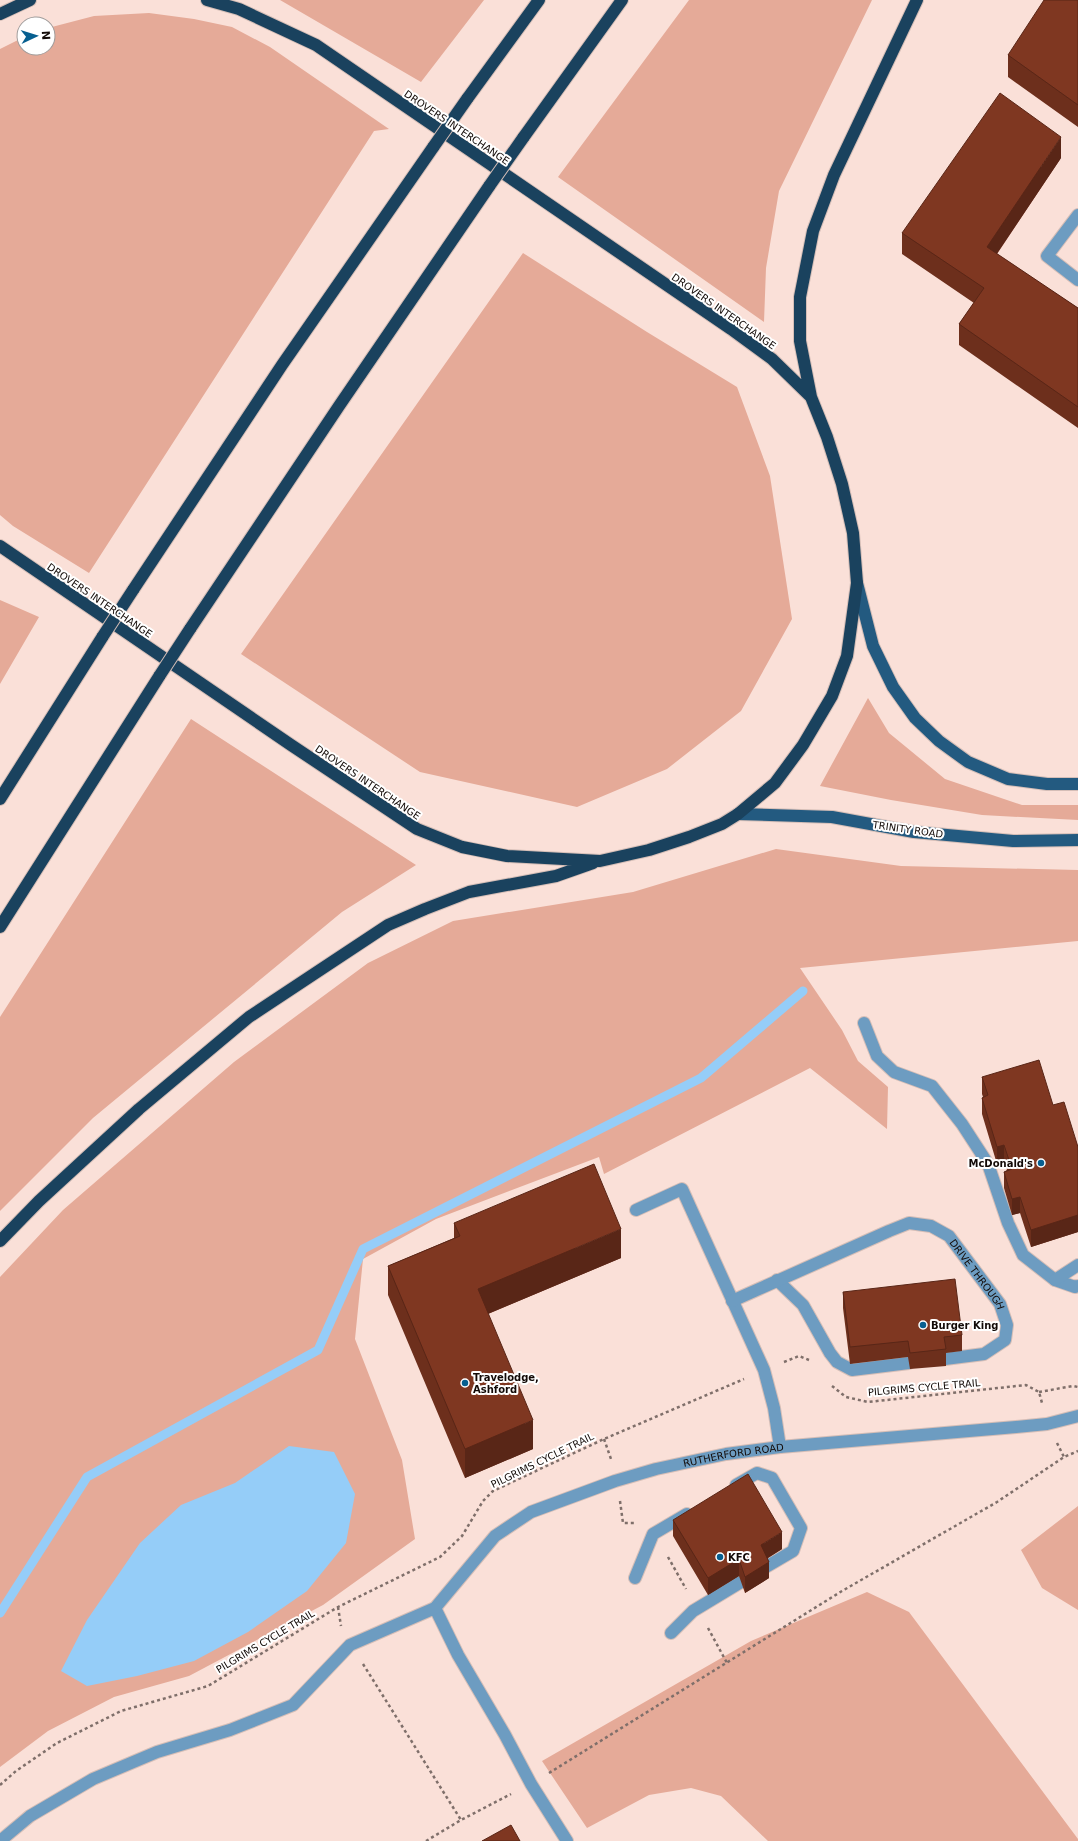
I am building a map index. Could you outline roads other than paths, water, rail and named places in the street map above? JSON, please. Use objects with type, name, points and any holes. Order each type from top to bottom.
[{"type":"highway","points":[[0,14],[30,0]]},
{"type":"highway","name":"DROVERS INTERCHANGE","points":[[0,546],[291,745],[417,829],[462,847],[507,856],[600,861],[649,850],[722,824],[738,814],[775,783],[803,745],[832,696],[847,656],[857,583],[853,533],[842,484],[828,437],[811,397],[772,359],[731,328],[316,45],[238,9],[207,0]]},
{"type":"highway","points":[[0,799],[103,636],[282,365],[467,99],[539,0]]},
{"type":"highway","points":[[0,927],[160,675],[343,399],[490,185],[622,0]]},
{"type":"highway","points":[[811,397],[800,341],[800,296],[813,231],[834,175],[916,0]]},
{"type":"highway","points":[[0,1241],[39,1201],[139,1109],[249,1017],[388,925],[469,892],[556,876],[600,861]]},
{"type":"main road","points":[[857,583],[873,646],[893,687],[915,718],[939,741],[968,762],[1008,779],[1047,784],[1078,784]]},
{"type":"main road","name":"TRINITY ROAD","points":[[738,814],[832,817],[914,832],[1013,841],[1078,840]]},
{"type":"lane","points":[[1078,215],[1047,256],[1078,280]]},
{"type":"lane","points":[[864,1023],[869,1040],[877,1056],[894,1072],[932,1086],[962,1124],[988,1164],[1008,1223],[1023,1255],[1054,1280],[1075,1287],[1078,1286]]},
{"type":"lane","points":[[636,1210],[682,1189],[764,1370],[774,1408],[780,1447]]},
{"type":"lane","name":"DRIVE THROUGH","points":[[777,1280],[909,1223],[931,1226],[949,1236],[1000,1304],[1007,1325],[1005,1340],[984,1354],[945,1359]]},
{"type":"lane","points":[[1054,1280],[1078,1265]]},
{"type":"lane","points":[[732,1301],[777,1280],[803,1305],[830,1353],[837,1362],[852,1370],[909,1363]]},
{"type":"lane","name":"RUTHERFORD ROAD","points":[[435,1608],[495,1536],[531,1512],[615,1481],[656,1469],[726,1454],[780,1447],[1047,1424],[1078,1416]]},
{"type":"lane","points":[[724,1492],[756,1473],[772,1478],[801,1528],[793,1550],[764,1568]]},
{"type":"lane","points":[[635,1578],[653,1534],[698,1508]]},
{"type":"lane","points":[[671,1633],[693,1611],[741,1582]]},
{"type":"lane","points":[[0,1841],[30,1816],[93,1779],[157,1752],[230,1730],[293,1705],[350,1645],[435,1608],[458,1655],[505,1735],[531,1784],[566,1841]]},
{"type":"water","points":[[289,1446],[334,1452],[355,1494],[346,1543],[307,1591],[248,1632],[194,1661],[137,1676],[87,1686],[61,1671],[87,1620],[140,1543],[181,1505],[235,1483]]},
{"type":"waterway","points":[[0,1613],[87,1477],[318,1350],[363,1249],[701,1078],[803,991]]},
{"type":"place","name":"McDonald's","points":[[1041,1163]]},
{"type":"place","name":"Burger King","points":[[923,1325]]},
{"type":"place","name":"Travelodge, Ashford","points":[[465,1383]]},
{"type":"place","name":"KFC","points":[[720,1557]]}]
